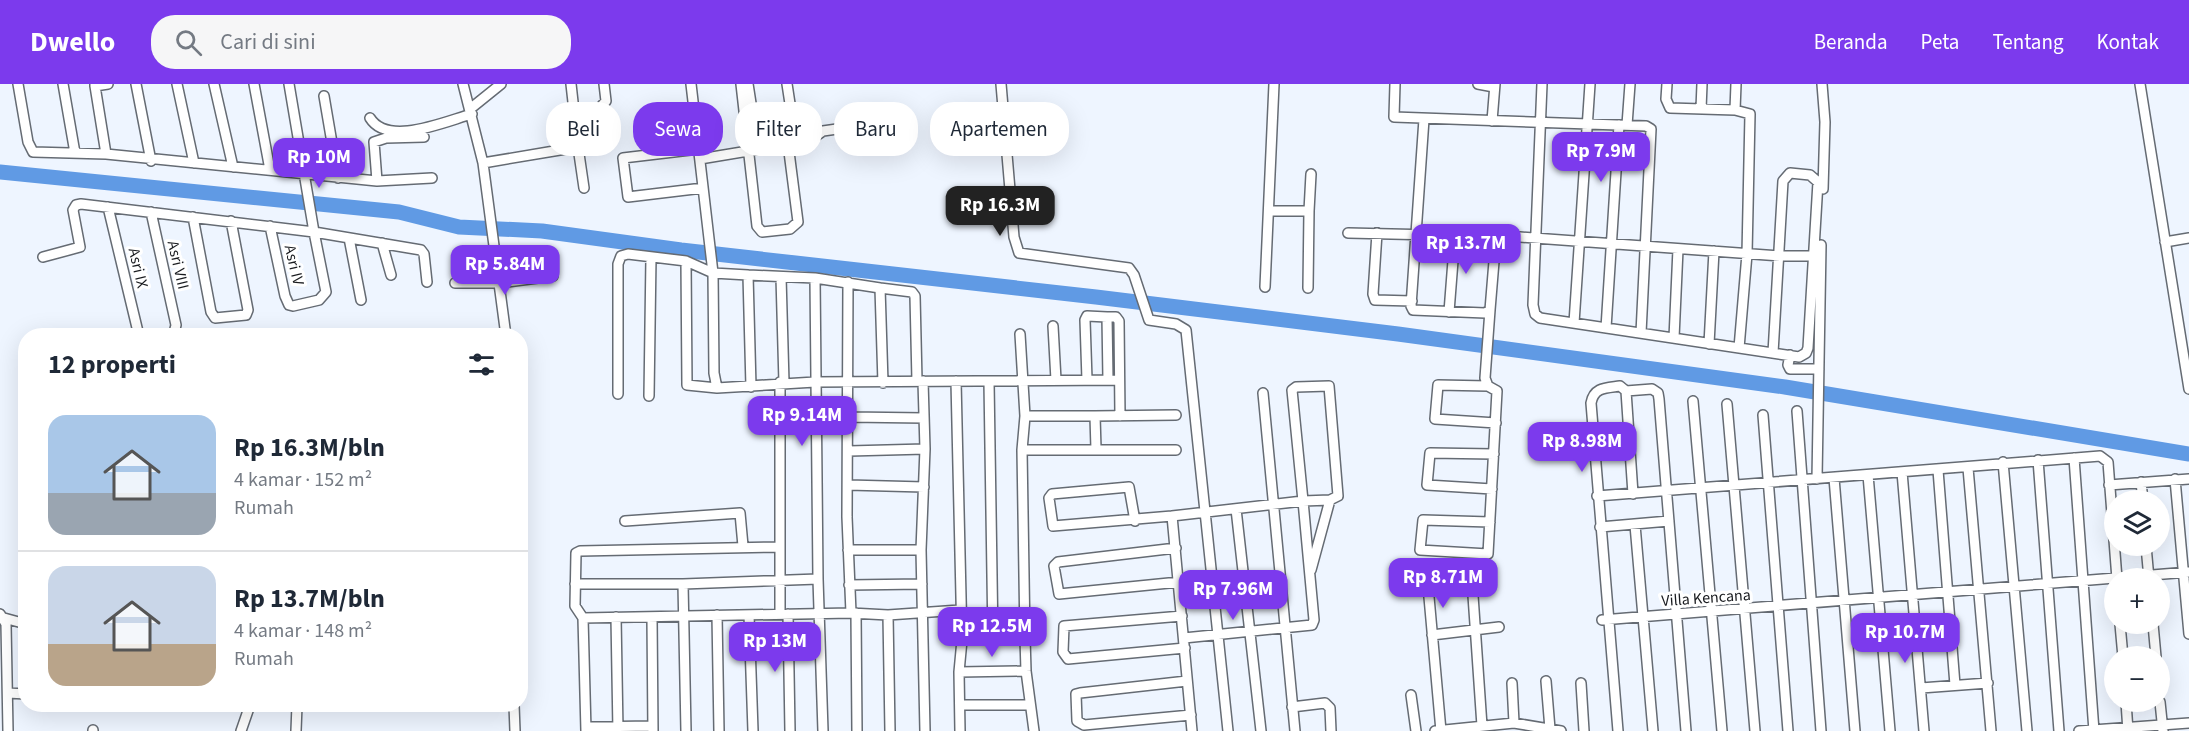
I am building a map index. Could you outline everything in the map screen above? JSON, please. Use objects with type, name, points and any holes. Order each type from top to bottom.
[{"type":"street","points":[[18,84],[30,148],[39,153],[106,154],[377,181],[432,178]]},
{"type":"street","points":[[63,84],[75,153]]},
{"type":"street","points":[[106,154],[95,85],[108,84]]},
{"type":"street","points":[[136,84],[152,160]]},
{"type":"street","points":[[177,84],[194,163]]},
{"type":"street","points":[[214,84],[233,166]]},
{"type":"street","points":[[254,84],[270,170]]},
{"type":"street","points":[[289,84],[314,232]]},
{"type":"street","points":[[464,84],[483,163],[505,328]]},
{"type":"street","points":[[370,118],[382,130],[401,133],[471,112],[501,84]]},
{"type":"street","points":[[571,84],[573,102]]},
{"type":"street","points":[[604,84],[605,102]]},
{"type":"street","points":[[691,84],[693,102]]},
{"type":"street","points":[[741,84],[745,102]]},
{"type":"street","points":[[748,84],[750,102]]},
{"type":"street","points":[[787,84],[789,102]]},
{"type":"street","points":[[1001,84],[1014,237],[1019,253],[1129,268],[1138,287],[1147,318],[1152,322],[1176,324],[1186,330],[1228,731]]},
{"type":"street","points":[[1265,287],[1274,84]]},
{"type":"street","points":[[1395,84],[1394,117],[1492,122],[1587,123],[1646,126],[1651,129],[1641,333]]},
{"type":"street","points":[[1478,84],[1495,86],[1492,122]]},
{"type":"street","points":[[1542,84],[1535,238],[1533,305],[1535,314],[1540,318],[1799,357],[1806,353],[1808,348],[1815,255],[1818,182],[1810,175],[1790,173],[1784,181],[1773,353]]},
{"type":"street","points":[[1574,323],[1590,84]]},
{"type":"street","points":[[1606,328],[1611,244],[1623,125],[1630,84]]},
{"type":"street","points":[[1666,84],[1666,99],[1670,108],[1735,110],[1748,113],[1751,120],[1747,254],[1739,348]]},
{"type":"street","points":[[1701,109],[1702,84]]},
{"type":"street","points":[[1735,110],[1736,84]]},
{"type":"street","points":[[1817,479],[1825,122],[1822,84]]},
{"type":"street","points":[[2140,84],[2164,242],[2185,348],[2189,389]]},
{"type":"street","points":[[324,96],[338,178]]},
{"type":"street","points":[[1424,119],[1413,310],[1485,313],[1490,310]]},
{"type":"street","points":[[377,181],[374,142],[386,138],[424,137]]},
{"type":"street","points":[[483,163],[546,152]]},
{"type":"street","points":[[579,156],[584,188]]},
{"type":"street","points":[[662,156],[623,158],[628,197],[703,188]]},
{"type":"street","points":[[700,156],[706,231],[712,268],[714,373],[717,388]]},
{"type":"street","points":[[754,156],[757,226],[762,232],[783,231],[794,226],[798,219],[793,156]]},
{"type":"street","points":[[1308,288],[1311,174]]},
{"type":"street","points":[[43,257],[80,247],[73,210],[76,205],[108,207],[314,232],[421,250],[424,254],[427,282]]},
{"type":"street","name":"Asri IX","points":[[108,207],[137,328]]},
{"type":"street","points":[[1269,211],[1309,211]]},
{"type":"street","name":"Asri VIII","points":[[151,212],[175,328]]},
{"type":"street","points":[[193,217],[214,318],[225,319],[246,315],[248,310],[231,221]]},
{"type":"street","name":"Asri IV","points":[[270,226],[289,304],[304,305],[319,300],[326,292],[314,232]]},
{"type":"street","points":[[1348,232],[1535,238],[1747,254],[1815,255]]},
{"type":"street","points":[[1377,233],[1373,294],[1375,300],[1412,301]]},
{"type":"street","points":[[1449,312],[1455,235]]},
{"type":"street","points":[[1488,386],[1486,365],[1496,237]]},
{"type":"street","points":[[349,238],[361,300]]},
{"type":"street","points":[[2164,242],[2189,238]]},
{"type":"street","points":[[382,243],[391,276]]},
{"type":"street","points":[[1674,338],[1678,249]]},
{"type":"street","points":[[1709,344],[1714,251]]},
{"type":"street","points":[[618,394],[618,264],[621,256],[628,254],[686,261],[748,275],[814,278],[912,292],[915,296],[925,449],[921,550],[925,731]]},
{"type":"street","points":[[649,396],[651,257]]},
{"type":"street","points":[[686,261],[687,385],[717,388],[751,387],[782,382],[1113,380]]},
{"type":"street","points":[[748,275],[751,387]]},
{"type":"street","points":[[455,283],[500,283],[553,276]]},
{"type":"street","points":[[781,277],[782,382],[778,547],[790,731]]},
{"type":"street","points":[[814,278],[818,579],[821,614],[823,731]]},
{"type":"street","points":[[848,282],[848,550],[853,613],[857,731]]},
{"type":"street","points":[[880,288],[883,383]]},
{"type":"street","points":[[1088,380],[1085,320],[1087,316],[1107,317],[1113,380],[1120,416]]},
{"type":"street","points":[[1053,326],[1056,380]]},
{"type":"street","points":[[1020,334],[1025,416],[1022,450],[1026,671],[1034,731]]},
{"type":"street","points":[[1790,356],[1788,365],[1790,369],[1819,370]]},
{"type":"street","points":[[956,381],[960,610],[963,640],[959,672],[960,731]]},
{"type":"street","points":[[989,382],[993,640]]},
{"type":"street","points":[[1135,521],[1129,487],[1052,494],[1049,498],[1053,526],[1135,521],[1303,501],[1330,500],[1338,495],[1328,385],[1296,387],[1292,390],[1303,501],[1314,623],[1309,627],[1184,638]]},
{"type":"street","points":[[1490,522],[1423,520],[1420,550],[1488,554],[1490,522],[1492,489],[1494,454],[1496,423],[1497,392],[1488,386],[1438,385],[1435,419],[1496,423]]},
{"type":"street","points":[[1618,731],[1606,620],[1592,398],[1600,388],[1620,386],[1626,391],[1652,389],[1658,393],[1686,731]]},
{"type":"street","points":[[1626,391],[1633,494]]},
{"type":"street","points":[[1263,393],[1295,731]]},
{"type":"street","points":[[1693,400],[1722,731]]},
{"type":"street","points":[[1727,404],[1755,731]]},
{"type":"street","points":[[1797,411],[1821,731]]},
{"type":"street","points":[[1025,416],[1176,415]]},
{"type":"street","points":[[1762,415],[1788,731]]},
{"type":"street","points":[[1095,416],[1096,449]]},
{"type":"street","points":[[849,417],[924,418]]},
{"type":"street","points":[[849,451],[925,449]]},
{"type":"street","points":[[1022,450],[1176,450]]},
{"type":"street","points":[[1492,489],[1427,485],[1430,453],[1494,454]]},
{"type":"street","points":[[1597,496],[1968,468],[2003,462],[2104,457],[2108,462],[2115,568]]},
{"type":"street","points":[[2074,458],[2094,730]]},
{"type":"street","points":[[2038,460],[2059,731]]},
{"type":"street","points":[[2003,462],[2027,731]]},
{"type":"street","points":[[1968,468],[1989,683],[1991,731]]},
{"type":"street","points":[[1938,470],[1954,685]]},
{"type":"street","points":[[1902,472],[1924,731]]},
{"type":"street","points":[[1868,475],[1890,731]]},
{"type":"street","points":[[1834,478],[1855,731]]},
{"type":"street","points":[[2175,479],[2186,573],[2189,634]]},
{"type":"street","points":[[2109,485],[2189,479]]},
{"type":"street","points":[[2141,482],[2142,490]]},
{"type":"street","points":[[848,485],[924,487]]},
{"type":"street","points":[[1310,577],[1330,500]]},
{"type":"street","points":[[1236,509],[1261,731]]},
{"type":"street","points":[[625,521],[740,513],[744,546]]},
{"type":"street","points":[[1172,516],[1192,731]]},
{"type":"street","points":[[1600,527],[1670,521]]},
{"type":"street","points":[[1635,525],[1653,731]]},
{"type":"street","points":[[652,618],[653,728],[586,729],[583,618],[575,606],[576,553],[580,551],[744,546],[778,547]]},
{"type":"street","points":[[1176,548],[1058,561],[1054,566],[1059,594],[1179,582]]},
{"type":"street","points":[[848,550],[921,550]]},
{"type":"street","name":"Villa Kencana","points":[[2170,575],[2186,573]]},
{"type":"street","points":[[575,584],[683,584],[818,579]]},
{"type":"street","name":"Villa Kencana","points":[[1606,620],[1777,608],[1979,588],[2014,588],[2104,580]]},
{"type":"street","points":[[1472,581],[1482,726]]},
{"type":"street","points":[[683,584],[686,731]]},
{"type":"street","points":[[849,585],[922,584]]},
{"type":"street","points":[[1428,586],[1441,731]]},
{"type":"street","points":[[583,618],[853,613],[888,615],[960,610]]},
{"type":"street","points":[[717,615],[719,731]]},
{"type":"street","points":[[749,615],[753,731]]},
{"type":"street","points":[[888,615],[890,731]]},
{"type":"street","points":[[8,731],[8,693],[2,616],[18,621]]},
{"type":"street","points":[[1182,616],[1064,626],[1063,652],[1068,659],[1185,648]]},
{"type":"street","points":[[616,617],[618,729]]},
{"type":"street","points":[[1432,634],[1475,632],[1498,627]]},
{"type":"street","points":[[963,640],[1025,638]]},
{"type":"street","points":[[959,672],[1026,671]]},
{"type":"street","points":[[1187,681],[1080,693],[1076,694],[1074,699],[1077,721],[1084,725],[1191,715]]},
{"type":"street","points":[[1546,681],[1550,729]]},
{"type":"street","points":[[1512,683],[1514,723]]},
{"type":"street","points":[[1581,683],[1584,731]]},
{"type":"street","points":[[1921,688],[1989,683]]},
{"type":"street","points":[[8,693],[18,694]]},
{"type":"street","points":[[1411,695],[1416,731]]},
{"type":"street","points":[[960,705],[1030,705]]},
{"type":"street","points":[[1292,707],[1328,705],[1331,731]]},
{"type":"street","points":[[241,731],[248,712]]},
{"type":"street","points":[[296,731],[297,712]]},
{"type":"street","points":[[514,712],[515,731]]},
{"type":"street","points":[[2127,712],[2128,729]]},
{"type":"street","points":[[2161,712],[2162,728]]},
{"type":"street","points":[[1435,731],[1514,723],[1561,731]]},
{"type":"street","points":[[2079,731],[2162,728],[2189,723]]},
{"type":"waterway","points":[[0,172],[399,212],[459,227],[542,231],[681,250],[1398,334],[1785,387],[2189,454]]}]
